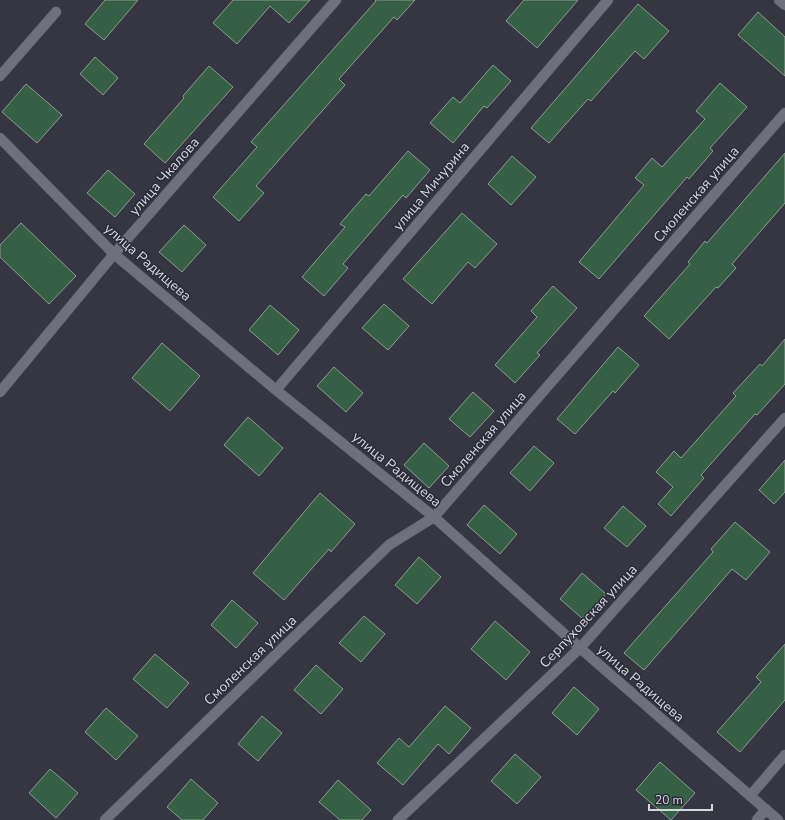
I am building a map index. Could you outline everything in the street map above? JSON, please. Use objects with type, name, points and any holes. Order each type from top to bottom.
[{"type":"street","name":"улица Чкалова","points":[[0,392],[114,254],[336,0]]},
{"type":"street","name":"улица Мичурина","points":[[276,390],[608,0]]},
{"type":"street","points":[[779,0],[785,5]]},
{"type":"street","points":[[0,76],[56,12]]},
{"type":"street","name":"Смоленская улица","points":[[105,820],[389,545],[434,517],[785,113]]},
{"type":"street","name":"улица Радищева","points":[[0,138],[114,254],[276,390],[434,517],[580,648],[778,820]]},
{"type":"street","name":"Серпуховская улица","points":[[398,820],[580,648],[785,418]]},
{"type":"street","points":[[750,796],[785,755]]},
{"type":"street","points":[[757,820],[766,809]]},
{"type":"building","points":[[105,0],[138,0],[104,40],[85,24]]},
{"type":"building","points":[[233,0],[310,0],[289,23],[270,6],[237,44],[213,23]]},
{"type":"building","points":[[375,0],[415,0],[397,20],[394,17],[339,79],[345,85],[256,186],[264,193],[239,221],[213,197],[257,147],[251,142],[376,1]]},
{"type":"building","points":[[524,0],[578,0],[537,48],[506,21]]},
{"type":"building","points":[[638,4],[669,31],[644,59],[635,51],[591,101],[588,99],[549,143],[531,128]]},
{"type":"building","points":[[758,12],[785,37],[785,76],[738,35]]},
{"type":"building","points":[[95,57],[118,78],[103,95],[80,74]]},
{"type":"building","points":[[493,65],[511,81],[487,108],[484,106],[453,143],[430,123],[453,97],[460,103]]},
{"type":"building","points":[[209,66],[233,87],[165,163],[144,144],[184,98],[183,96]]},
{"type":"building","points":[[720,83],[747,107],[710,148],[713,151],[689,179],[687,177],[599,279],[579,262],[644,185],[635,178],[652,158],[662,167],[705,119],[696,111]]},
{"type":"building","points":[[26,84],[62,115],[37,143],[2,112]]},
{"type":"building","points":[[408,151],[430,170],[406,198],[403,195],[343,264],[348,268],[324,296],[302,277],[345,227],[340,224],[366,194],[369,196]]},
{"type":"building","points":[[785,153],[785,203],[732,264],[736,268],[718,288],[716,287],[669,339],[644,316],[690,264],[688,262],[705,241],[707,243]]},
{"type":"building","points":[[512,156],[536,177],[511,205],[488,184]]},
{"type":"building","points":[[108,170],[135,194],[115,217],[87,193]]},
{"type":"building","points":[[462,213],[497,244],[475,268],[468,262],[432,304],[403,279]]},
{"type":"building","points":[[21,223],[76,276],[49,304],[0,257],[0,245]]},
{"type":"building","points":[[184,225],[206,245],[182,272],[159,252]]},
{"type":"building","points":[[553,286],[577,308],[537,353],[540,355],[515,383],[495,365],[537,317],[531,311]]},
{"type":"building","points":[[384,304],[409,326],[388,350],[362,328]]},
{"type":"building","points":[[270,305],[299,330],[278,355],[249,330]]},
{"type":"building","points":[[785,339],[785,384],[757,415],[755,414],[701,475],[704,478],[671,516],[658,504],[673,487],[656,472],[674,451],[681,458],[736,396],[733,393],[760,364],[762,366]]},
{"type":"building","points":[[162,343],[200,376],[170,411],[132,378]]},
{"type":"building","points":[[618,347],[639,365],[615,393],[613,391],[575,434],[557,419]]},
{"type":"building","points":[[334,367],[363,393],[346,412],[317,386]]},
{"type":"building","points":[[473,392],[494,411],[470,437],[449,419]]},
{"type":"building","points":[[248,417],[283,448],[259,476],[224,445]]},
{"type":"building","points":[[424,443],[449,466],[429,488],[404,465]]},
{"type":"building","points":[[534,446],[554,463],[530,491],[510,473]]},
{"type":"building","points":[[785,460],[785,492],[774,504],[759,490]]},
{"type":"building","points":[[320,493],[355,524],[331,552],[329,549],[284,600],[253,573]]},
{"type":"building","points":[[484,505],[517,534],[500,554],[467,525]]},
{"type":"building","points":[[623,506],[646,526],[627,547],[604,528]]},
{"type":"building","points":[[735,522],[770,552],[746,580],[732,569],[644,670],[624,653],[713,552],[711,549]]},
{"type":"building","points":[[419,557],[441,577],[417,604],[395,585]]},
{"type":"building","points":[[582,573],[606,594],[584,620],[560,599]]},
{"type":"building","points":[[232,600],[258,623],[236,648],[211,625]]},
{"type":"building","points":[[364,616],[385,634],[361,662],[339,643]]},
{"type":"building","points":[[495,621],[530,652],[506,680],[471,649]]},
{"type":"building","points":[[785,644],[785,700],[740,752],[717,732],[761,682],[756,677]]},
{"type":"building","points":[[155,654],[189,683],[167,708],[133,679]]},
{"type":"building","points":[[316,665],[343,689],[321,714],[294,690]]},
{"type":"building","points":[[574,687],[599,709],[577,735],[552,713]]},
{"type":"building","points":[[445,706],[471,728],[449,754],[438,744],[403,785],[377,763],[399,738],[409,747]]},
{"type":"building","points":[[106,708],[138,736],[116,760],[85,732]]},
{"type":"building","points":[[262,716],[282,733],[258,761],[238,744]]},
{"type":"building","points":[[515,754],[541,777],[517,804],[491,781]]},
{"type":"building","points":[[660,762],[695,793],[671,820],[636,790]]},
{"type":"building","points":[[50,769],[78,793],[56,818],[29,793]]},
{"type":"building","points":[[191,779],[218,803],[203,820],[182,820],[167,807]]},
{"type":"building","points":[[338,780],[371,810],[362,820],[340,820],[319,802]]}]
